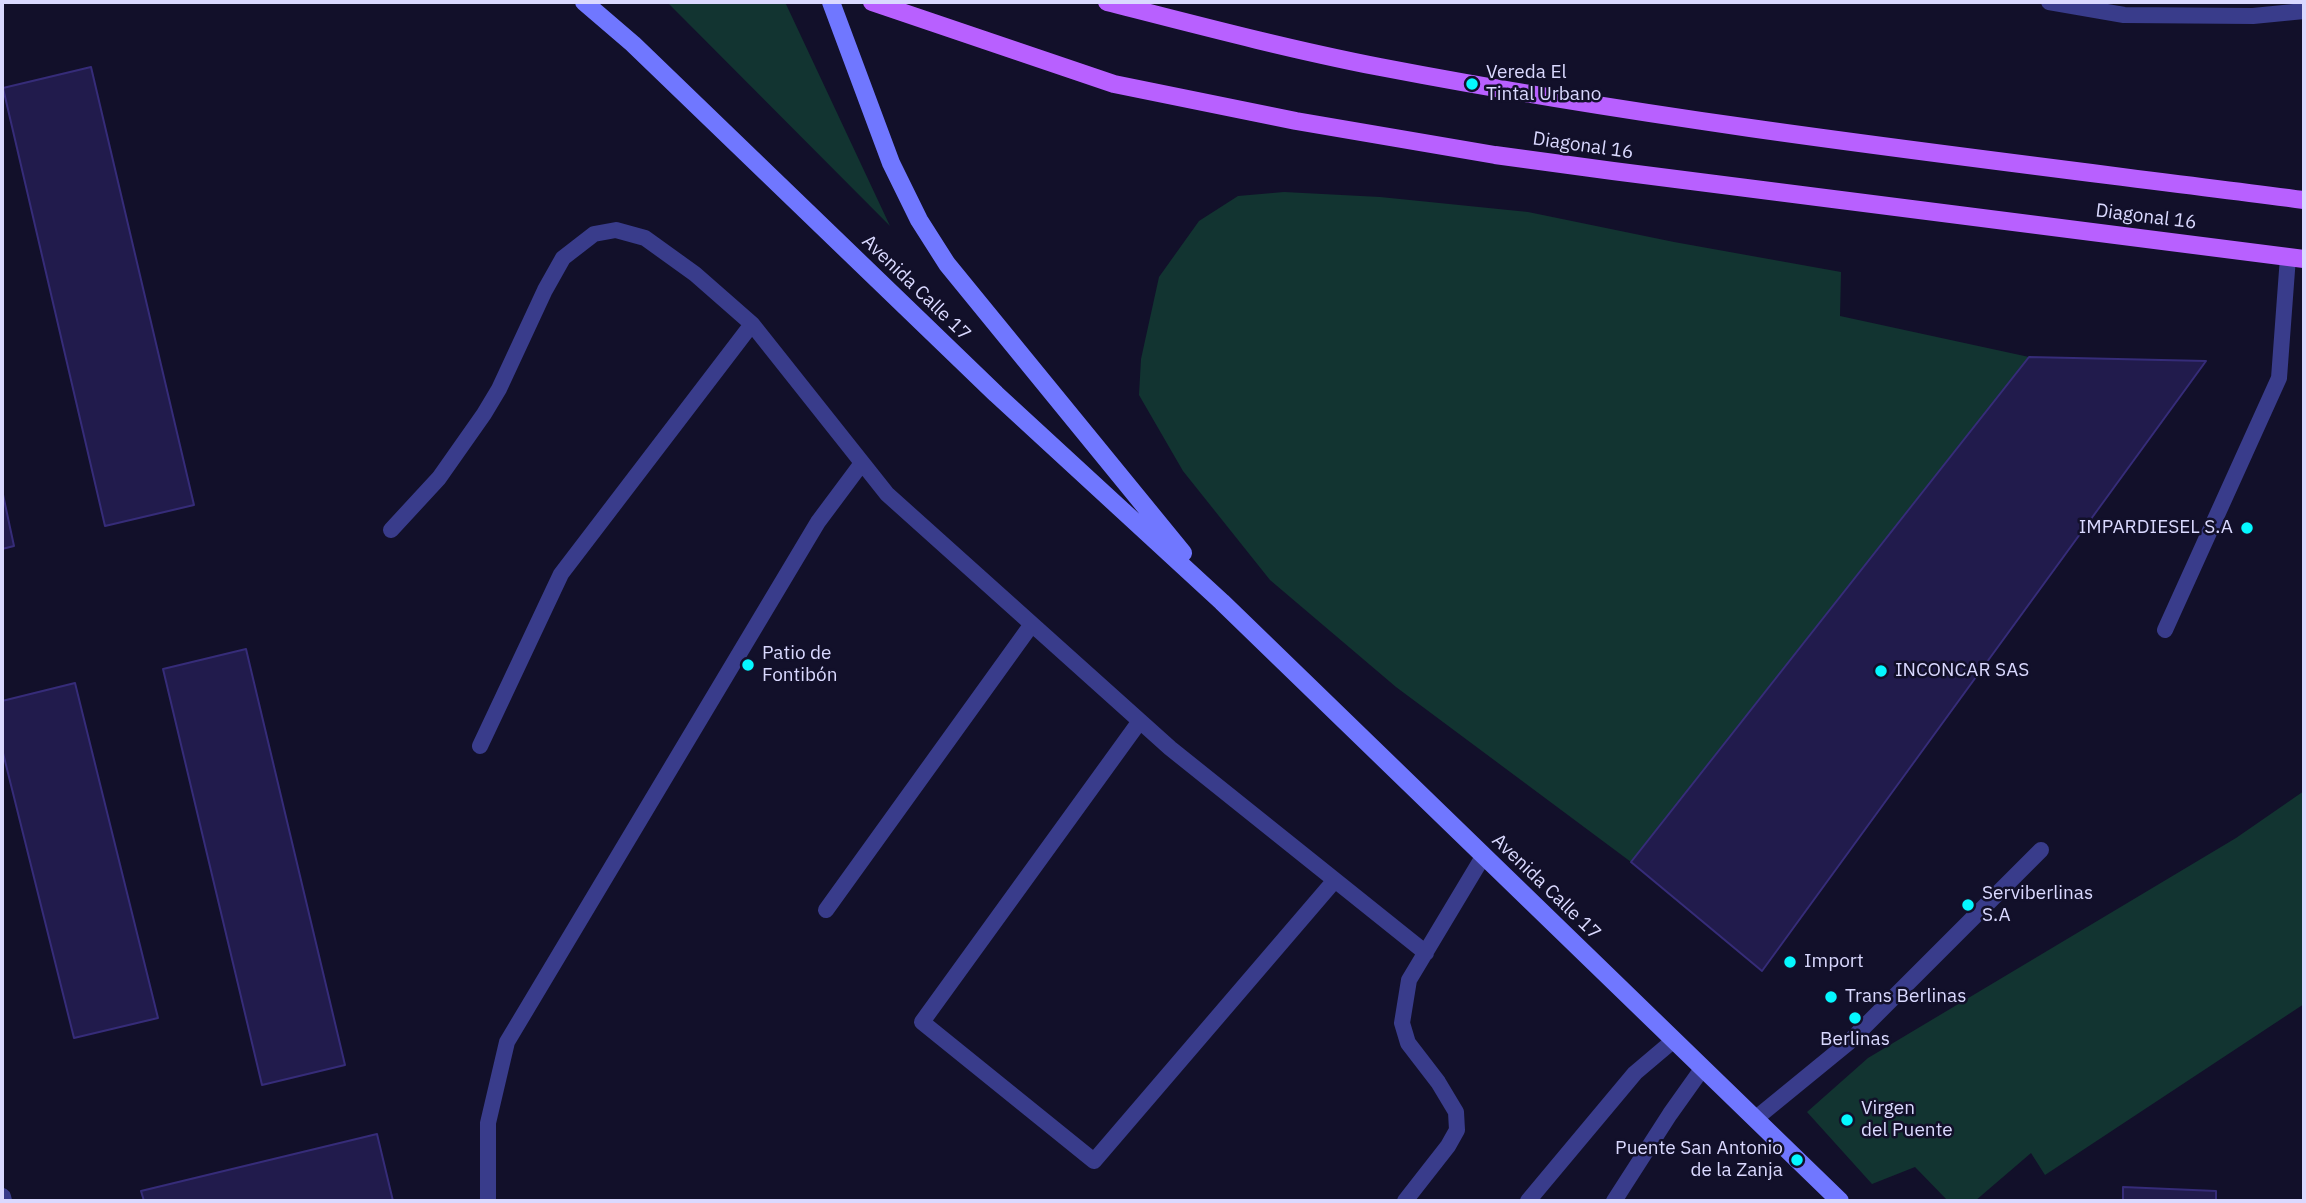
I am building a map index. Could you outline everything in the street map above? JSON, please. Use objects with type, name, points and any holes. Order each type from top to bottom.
[{"type":"main road","name":"Avenida Calle 17","points":[[584,2],[642,54],[996,394],[1223,602],[1840,1201]]},
{"type":"main road","name":"Avenida Calle 17","points":[[831,2],[891,163],[919,220],[947,264],[1223,602]]},
{"type":"main road","name":"Diagonal 16","points":[[872,2],[1114,84],[1296,121],[1495,155],[2296,258]]},
{"type":"main road","name":"Diagonal 16","points":[[1107,2],[1294,49],[1379,67],[1614,108],[1745,128],[2304,200]]},
{"type":"lane","points":[[2049,2],[2124,15],[2253,16],[2304,11]]},
{"type":"lane","points":[[391,530],[439,478],[484,415],[563,258],[594,234],[616,230],[645,238],[695,274],[752,324],[887,494],[1170,748],[1426,953]]},
{"type":"lane","points":[[2165,629],[2279,378],[2296,258]]},
{"type":"lane","points":[[480,746],[561,574],[752,324]]},
{"type":"lane","points":[[488,1201],[488,1123],[508,1042],[818,522],[862,463]]},
{"type":"lane","points":[[826,910],[1032,624]]},
{"type":"lane","points":[[1140,722],[922,1023],[1094,1161],[1335,880]]},
{"type":"lane","points":[[1755,1119],[1849,1044],[2041,850]]},
{"type":"lane","points":[[1405,1201],[1448,1146],[1457,1130],[1456,1112],[1438,1082],[1408,1043],[1402,1023],[1409,981],[1483,855]]},
{"type":"lane","points":[[1528,1201],[1635,1073],[1674,1040]]},
{"type":"lane","points":[[1614,1201],[1702,1069]]},
{"type":"green space","points":[[667,2],[785,2],[890,226]]},
{"type":"green space","points":[[1284,192],[1380,197],[1528,212],[1841,272],[1840,316],[2029,357],[1631,862],[1396,687],[1270,580],[1183,471],[1139,395],[1141,359],[1159,277],[1199,221],[1238,196]]},
{"type":"green space","points":[[2304,791],[2304,1004],[2045,1175],[2031,1153],[1975,1201],[1948,1201],[1915,1167],[1872,1184],[1807,1112],[1868,1058],[2236,838]]},
{"type":"building","points":[[91,67],[194,505],[105,526],[3,88]]},
{"type":"building","name":"INCONCAR SAS","points":[[2029,357],[2206,361],[1762,971],[1631,862]]},
{"type":"building","points":[[2,490],[14,546],[2,549]]},
{"type":"building","points":[[246,649],[345,1065],[262,1085],[163,669]]},
{"type":"building","points":[[75,683],[158,1018],[74,1038],[2,749],[2,701]]},
{"type":"building","points":[[377,1134],[393,1201],[144,1201],[141,1191]]},
{"type":"building","points":[[2123,1187],[2216,1191],[2216,1201],[2123,1201]]},
{"type":"place","name":"Vereda El Tintal Urbano","points":[[1472,84]]},
{"type":"place","name":"IMPARDIESEL S.A","points":[[2247,528]]},
{"type":"place","name":"Patio de Fontibón","points":[[748,665]]},
{"type":"place","name":"INCONCAR SAS","points":[[1881,671]]},
{"type":"place","name":"Serviberlinas S.A","points":[[1968,905]]},
{"type":"place","name":"Import","points":[[1790,962]]},
{"type":"place","name":"Trans Berlinas","points":[[1831,997]]},
{"type":"place","name":"Berlinas","points":[[1855,1018]]},
{"type":"place","name":"Virgen del Puente","points":[[1847,1120]]},
{"type":"place","name":"Puente San Antonio de la Zanja","points":[[1797,1160]]}]
